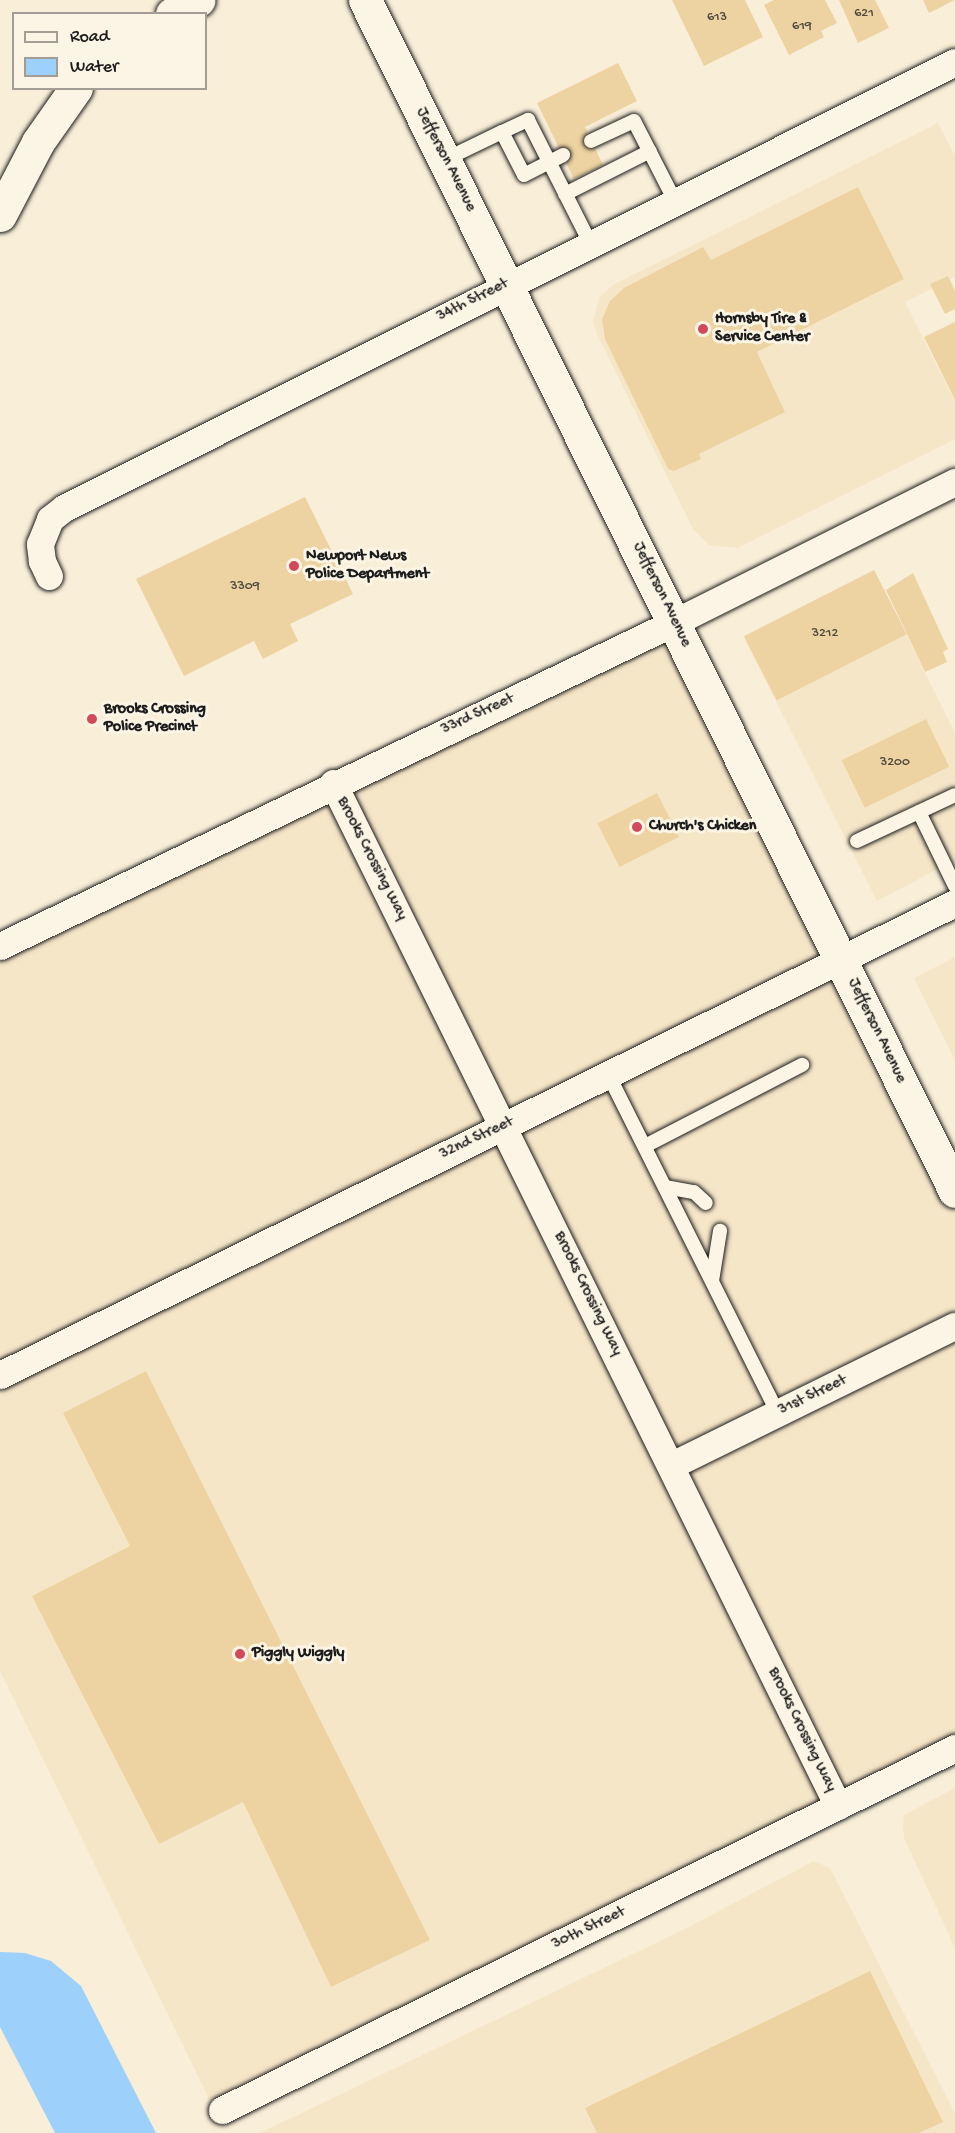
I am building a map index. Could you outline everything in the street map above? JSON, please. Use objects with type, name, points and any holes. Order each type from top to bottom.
[{"type":"main road","points":[[176,12],[198,0]]},
{"type":"main road","name":"Jefferson Avenue","points":[[365,0],[955,1191]]},
{"type":"main road","points":[[0,215],[38,142],[75,90]]},
{"type":"street","name":"34th Street","points":[[49,576],[42,561],[40,544],[50,519],[64,508],[507,284],[955,62]]},
{"type":"street","name":"33rd Street","points":[[0,946],[333,783],[675,622],[955,482]]},
{"type":"street","name":"Brooks Crossing Way","points":[[333,783],[672,1465],[838,1806]]},
{"type":"street","name":"32nd Street","points":[[0,1375],[955,903]]},
{"type":"street","name":"31st Street","points":[[672,1465],[955,1326]]},
{"type":"street","name":"30th Street","points":[[222,2110],[955,1748]]},
{"type":"lane","points":[[444,160],[528,120],[591,243]]},
{"type":"lane","points":[[591,141],[634,121],[675,201]]},
{"type":"lane","points":[[502,132],[524,175],[563,156]]},
{"type":"lane","points":[[566,194],[650,151]]},
{"type":"lane","points":[[857,842],[955,795]]},
{"type":"lane","points":[[919,812],[955,886]]},
{"type":"lane","points":[[645,1146],[802,1065]]},
{"type":"lane","points":[[608,1074],[778,1413]]},
{"type":"lane","points":[[665,1186],[694,1192],[706,1203]]},
{"type":"lane","points":[[712,1281],[720,1230]]},
{"type":"shaded area","points":[[938,123],[955,156],[955,277],[905,302],[955,402],[955,439],[737,548],[709,545],[693,529],[597,334],[593,322],[599,297],[613,285]]},
{"type":"shaded area","points":[[876,574],[955,733],[955,860],[877,901],[745,640]]},
{"type":"shaded area","points":[[675,622],[955,1187],[955,1747],[216,2113],[0,1671],[0,949]]},
{"type":"shaded area","points":[[955,957],[955,1060],[914,978]]},
{"type":"shaded area","points":[[955,1788],[955,1948],[904,1838],[903,1825],[904,1815]]},
{"type":"shaded area","points":[[814,1861],[830,1868],[955,2113],[955,2133],[260,2133],[685,1929]]},
{"type":"water","points":[[0,1952],[25,1953],[51,1961],[81,1986],[156,2133],[55,2133],[0,2027]]},
{"type":"building","points":[[672,0],[745,0],[763,37],[704,66]]},
{"type":"building","points":[[774,0],[825,0],[837,23],[821,31],[824,37],[789,55],[764,5]]},
{"type":"building","points":[[839,0],[875,0],[889,28],[858,43]]},
{"type":"building","points":[[923,0],[955,0],[929,13]]},
{"type":"building","points":[[618,63],[637,101],[585,127],[603,165],[574,179],[537,103]]},
{"type":"building","name":"Hornsby Tire & Service Center","points":[[858,187],[904,279],[757,352],[785,412],[699,454],[701,459],[674,471],[668,469],[605,339],[602,319],[610,301],[624,288],[703,247],[711,260]]},
{"type":"building","points":[[948,276],[955,291],[955,309],[945,314],[930,284]]},
{"type":"building","points":[[955,322],[955,400],[924,337]]},
{"type":"building","points":[[305,497],[353,594],[290,624],[298,641],[263,659],[254,641],[184,676],[136,579]]},
{"type":"building","points":[[874,570],[907,634],[777,700],[744,636]]},
{"type":"building","points":[[913,573],[948,649],[943,652],[947,662],[925,672],[886,590]]},
{"type":"building","points":[[926,719],[949,767],[865,808],[842,760]]},
{"type":"building","name":"Church's Chicken","points":[[657,793],[679,837],[620,867],[597,823]]},
{"type":"building","points":[[146,1371],[430,1940],[331,1987],[243,1802],[159,1844],[32,1596],[130,1546],[63,1413]]},
{"type":"building","points":[[870,1971],[943,2122],[919,2133],[597,2133],[585,2108]]},
{"type":"place","name":"Hornsby Tire & Service Center","points":[[703,329]]},
{"type":"place","name":"Newport News Police Department","points":[[294,566]]},
{"type":"place","name":"Brooks Crossing Police Precinct","points":[[92,719]]},
{"type":"place","name":"Church's Chicken","points":[[637,827]]},
{"type":"place","name":"Piggly Wiggly","points":[[240,1654]]}]
